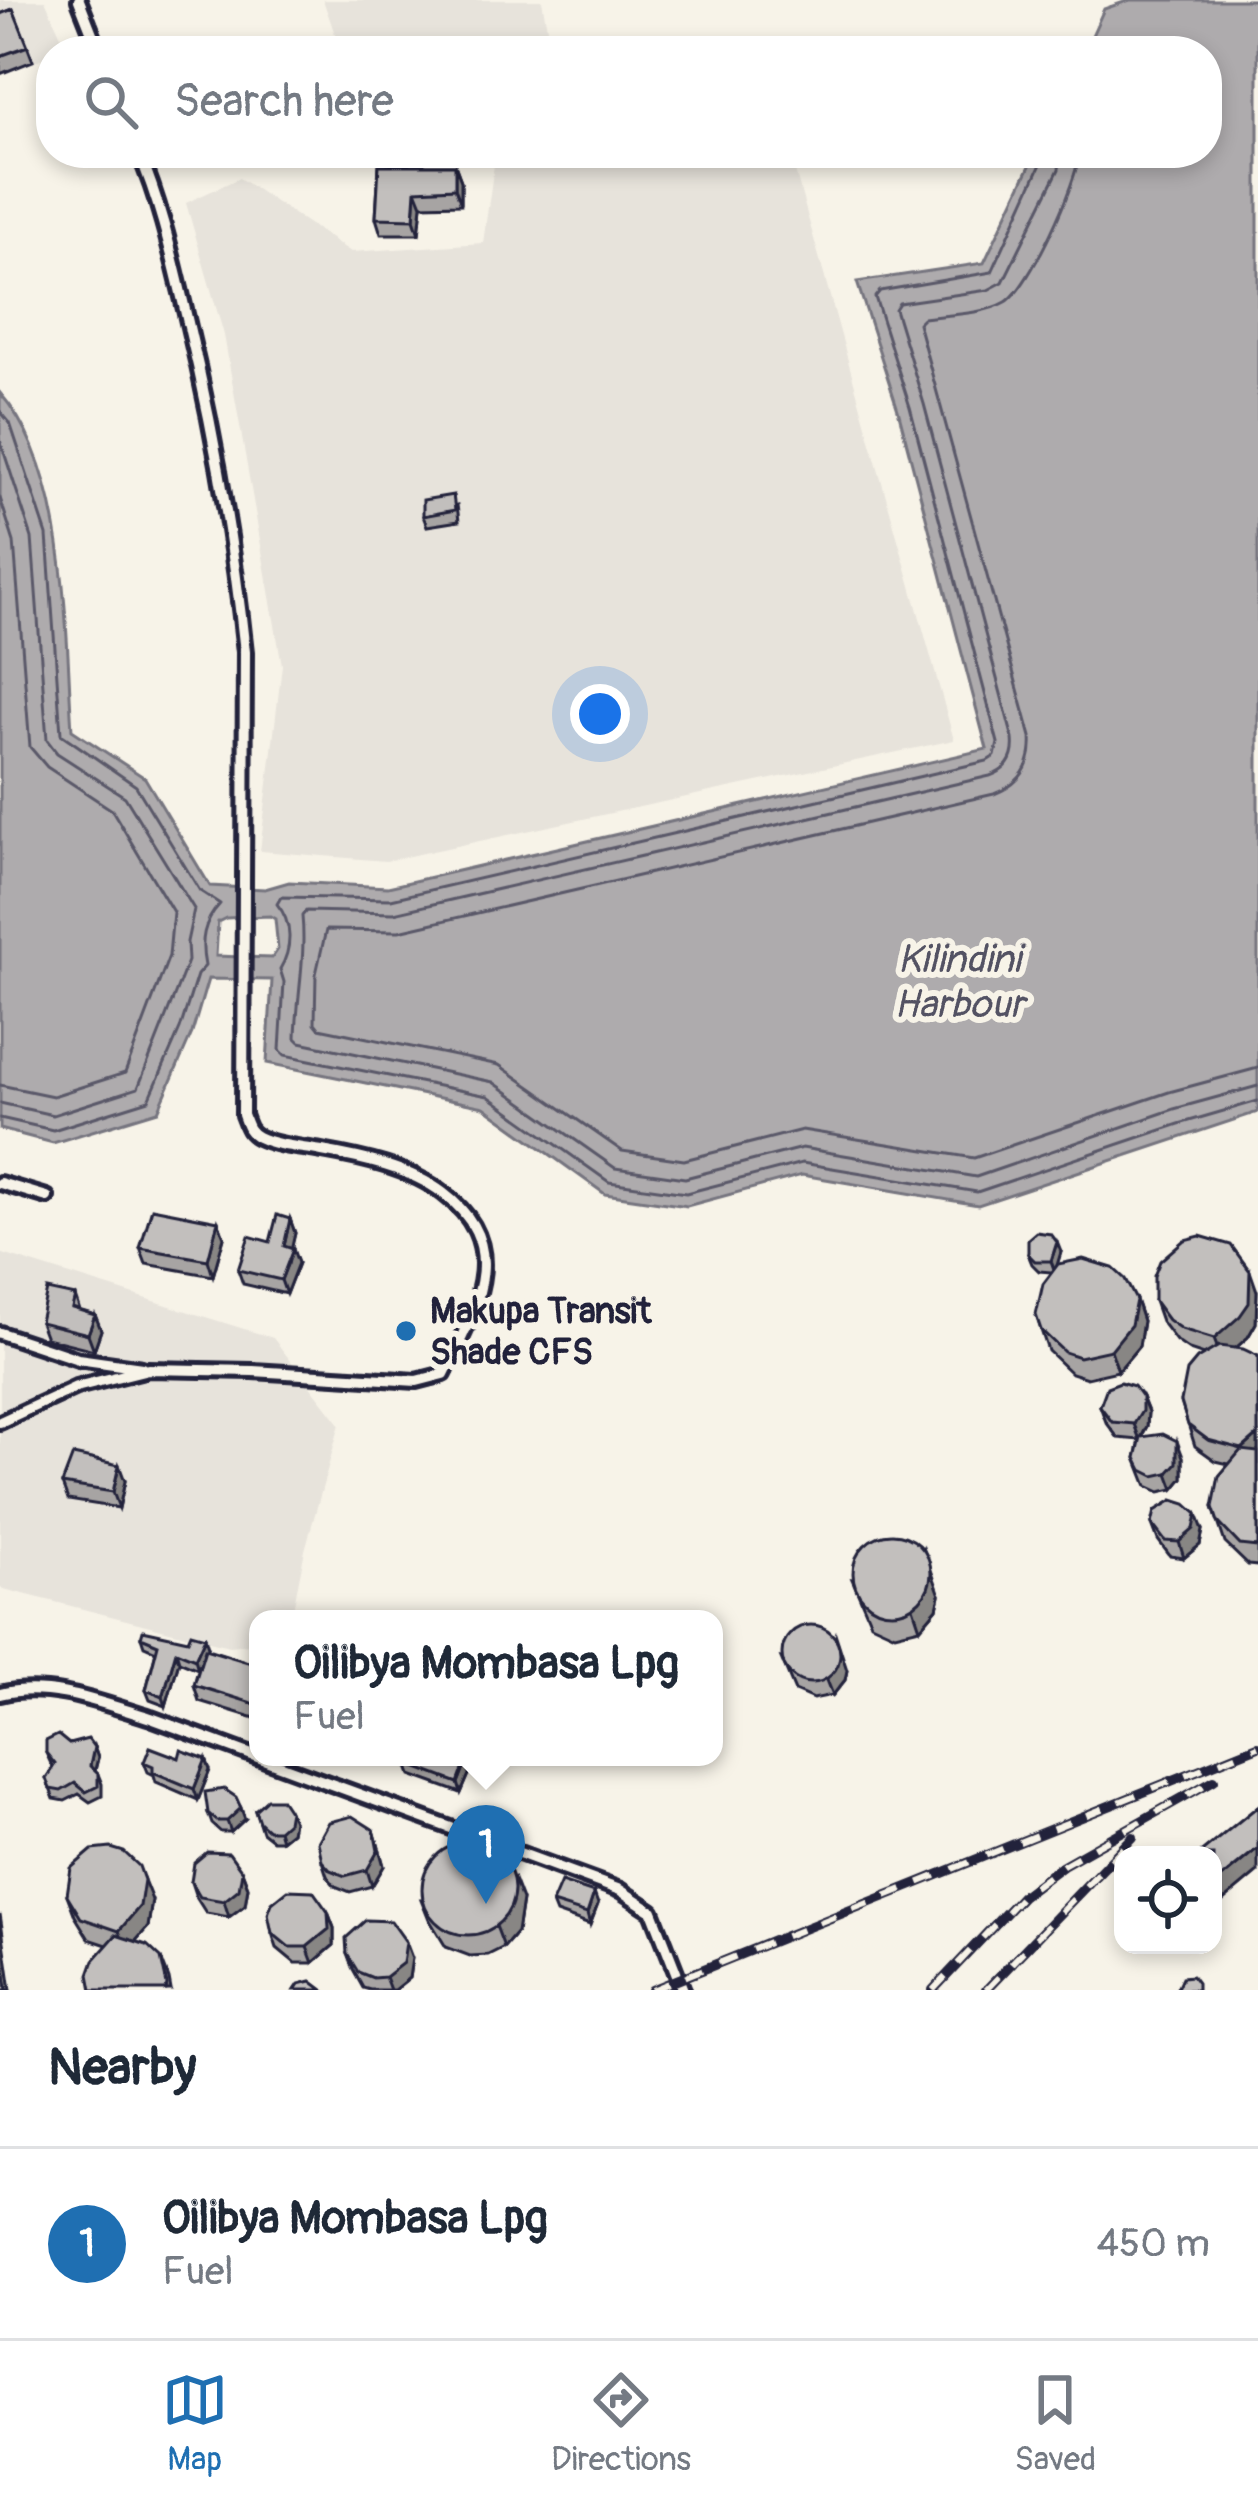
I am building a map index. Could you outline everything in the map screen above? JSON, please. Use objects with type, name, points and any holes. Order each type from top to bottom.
[{"type":"lane","points":[[79,0],[93,36]]},
{"type":"lane","points":[[0,1333],[78,1359],[148,1369],[433,1379],[444,1374],[476,1307],[483,1251],[478,1227],[465,1209],[424,1178],[343,1154],[261,1138],[249,1130],[241,1091],[245,652],[238,579],[212,422],[170,245],[145,168]]},
{"type":"lane","points":[[0,1183],[47,1197]]},
{"type":"lane","points":[[0,1422],[76,1387],[148,1369]]},
{"type":"lane","points":[[0,1694],[36,1690],[83,1698],[249,1754]]},
{"type":"lane","points":[[282,1766],[620,1890],[652,1911],[683,1990]]},
{"type":"shaded area","points":[[0,0],[45,0],[61,36],[36,36],[36,61],[0,74]]},
{"type":"shaded area","points":[[323,0],[542,0],[548,36],[336,36]]},
{"type":"shaded area","points":[[494,168],[794,168],[954,740],[386,861],[260,851],[282,665],[224,335],[186,203],[239,178],[351,252],[483,243]]},
{"type":"shaded area","points":[[0,1253],[273,1338],[340,1424],[293,1610],[249,1610],[249,1644],[229,1646],[0,1588]]},
{"type":"water","name":"Kilindini Harbour","points":[[1130,0],[1258,0],[1258,1112],[978,1205],[802,1175],[687,1206],[605,1194],[484,1107],[267,1063],[272,980],[208,979],[192,1033],[158,1111],[53,1143],[0,1129],[0,393],[23,426],[51,507],[64,600],[72,730],[145,778],[210,886],[265,889],[289,882],[388,887],[987,749],[898,410],[857,282],[984,263],[1029,168],[1222,168],[1222,36],[1092,36],[1104,9]],"holes":[[[270,916],[275,919],[278,949],[272,958],[216,956],[218,922]]]},
{"type":"building","points":[[13,9],[28,46],[0,56],[0,14]]},
{"type":"building","points":[[379,168],[455,168],[455,188],[416,190],[414,219],[376,218]]},
{"type":"building","points":[[453,495],[455,510],[423,516],[423,500]]},
{"type":"building","points":[[152,1208],[218,1221],[208,1260],[140,1248]]},
{"type":"building","points":[[277,1215],[290,1219],[284,1246],[293,1249],[281,1280],[238,1270],[249,1236],[270,1242]]},
{"type":"building","points":[[1036,1232],[1051,1234],[1057,1242],[1051,1261],[1035,1261],[1028,1254],[1028,1239]]},
{"type":"building","points":[[1200,1236],[1231,1245],[1250,1271],[1249,1303],[1214,1339],[1181,1329],[1154,1301],[1154,1276],[1160,1261],[1184,1240]]},
{"type":"building","points":[[1083,1259],[1113,1268],[1136,1300],[1131,1325],[1111,1350],[1079,1357],[1064,1352],[1041,1330],[1036,1315],[1043,1284],[1058,1264]]},
{"type":"building","points":[[47,1290],[75,1296],[72,1308],[95,1315],[88,1334],[40,1322]]},
{"type":"building","points":[[1219,1346],[1258,1356],[1258,1435],[1242,1449],[1208,1440],[1188,1425],[1181,1402],[1187,1371]]},
{"type":"building","points":[[1120,1382],[1134,1386],[1142,1397],[1142,1411],[1134,1424],[1112,1422],[1100,1406],[1107,1387]]},
{"type":"building","points":[[1163,1434],[1177,1441],[1177,1463],[1168,1473],[1154,1476],[1142,1470],[1136,1458],[1141,1437]]},
{"type":"building","points":[[1241,1450],[1258,1452],[1258,1547],[1240,1545],[1218,1522],[1213,1507],[1219,1476]]},
{"type":"building","points":[[73,1455],[119,1465],[113,1492],[62,1484]]},
{"type":"building","points":[[1173,1500],[1197,1514],[1194,1529],[1179,1542],[1165,1541],[1152,1524],[1155,1511]]},
{"type":"building","points":[[892,1534],[919,1546],[931,1573],[919,1600],[892,1612],[865,1600],[853,1573],[865,1546]]},
{"type":"building","points":[[811,1625],[832,1633],[840,1654],[832,1675],[811,1683],[790,1675],[782,1654],[790,1633]]},
{"type":"building","points":[[143,1630],[188,1640],[191,1633],[205,1637],[195,1659],[176,1651],[163,1697],[146,1690],[158,1644],[141,1637]]},
{"type":"building","points":[[205,1649],[249,1662],[249,1702],[194,1685]]},
{"type":"building","points":[[58,1735],[69,1744],[88,1739],[94,1747],[90,1766],[98,1774],[98,1786],[86,1792],[75,1783],[61,1791],[50,1789],[46,1778],[55,1764],[46,1753],[46,1741]]},
{"type":"building","points":[[150,1747],[179,1758],[181,1750],[206,1759],[194,1789],[153,1772],[153,1766],[144,1762]]},
{"type":"building","points":[[412,1766],[464,1766],[458,1783]]},
{"type":"building","points":[[224,1789],[236,1797],[241,1808],[227,1821],[217,1821],[208,1813],[205,1792]]},
{"type":"building","points":[[267,1799],[281,1799],[289,1811],[287,1822],[278,1830],[268,1830],[259,1822],[255,1810]]},
{"type":"building","points":[[1258,1806],[1258,1848],[1222,1878],[1222,1846],[1209,1846]]},
{"type":"building","points":[[352,1816],[374,1830],[378,1851],[367,1870],[345,1876],[322,1861],[318,1842],[329,1822]]},
{"type":"building","points":[[468,1843],[486,1846],[501,1856],[511,1871],[511,1907],[501,1922],[486,1932],[468,1935],[450,1932],[435,1922],[425,1907],[422,1889],[425,1871],[435,1856],[450,1846]]},
{"type":"building","points":[[92,1850],[124,1852],[139,1866],[144,1880],[140,1906],[119,1931],[81,1918],[67,1895],[71,1868]]},
{"type":"building","points":[[207,1852],[229,1853],[242,1871],[239,1889],[224,1901],[200,1897],[191,1882],[194,1863]]},
{"type":"building","points":[[561,1882],[594,1893],[587,1914],[552,1903]]},
{"type":"building","points":[[288,1890],[313,1891],[328,1912],[329,1929],[307,1947],[289,1947],[272,1933],[268,1914],[272,1903]]},
{"type":"building","points":[[366,1920],[391,1921],[406,1942],[403,1963],[385,1977],[358,1972],[347,1954],[346,1938]]},
{"type":"building","points":[[116,1935],[147,1945],[161,1958],[166,1990],[92,1990],[89,1974],[94,1960]]},
{"type":"building","points":[[0,1943],[7,1990],[0,1990]]},
{"type":"building","points":[[1192,1976],[1197,1990],[1176,1990],[1182,1977]]},
{"type":"building","points":[[311,1981],[323,1990],[295,1990],[299,1984]]},
{"type":"railway","points":[[652,1990],[1258,1746]]},
{"type":"railway","points":[[933,1990],[1022,1896],[1063,1865],[1214,1780]]},
{"type":"railway","points":[[986,1990],[1133,1837]]},
{"type":"place","name":"Makupa Transit Shade CFS","points":[[406,1331]]},
{"type":"place","name":"Oilibya Mombasa Lpg","points":[[486,1904]]}]
